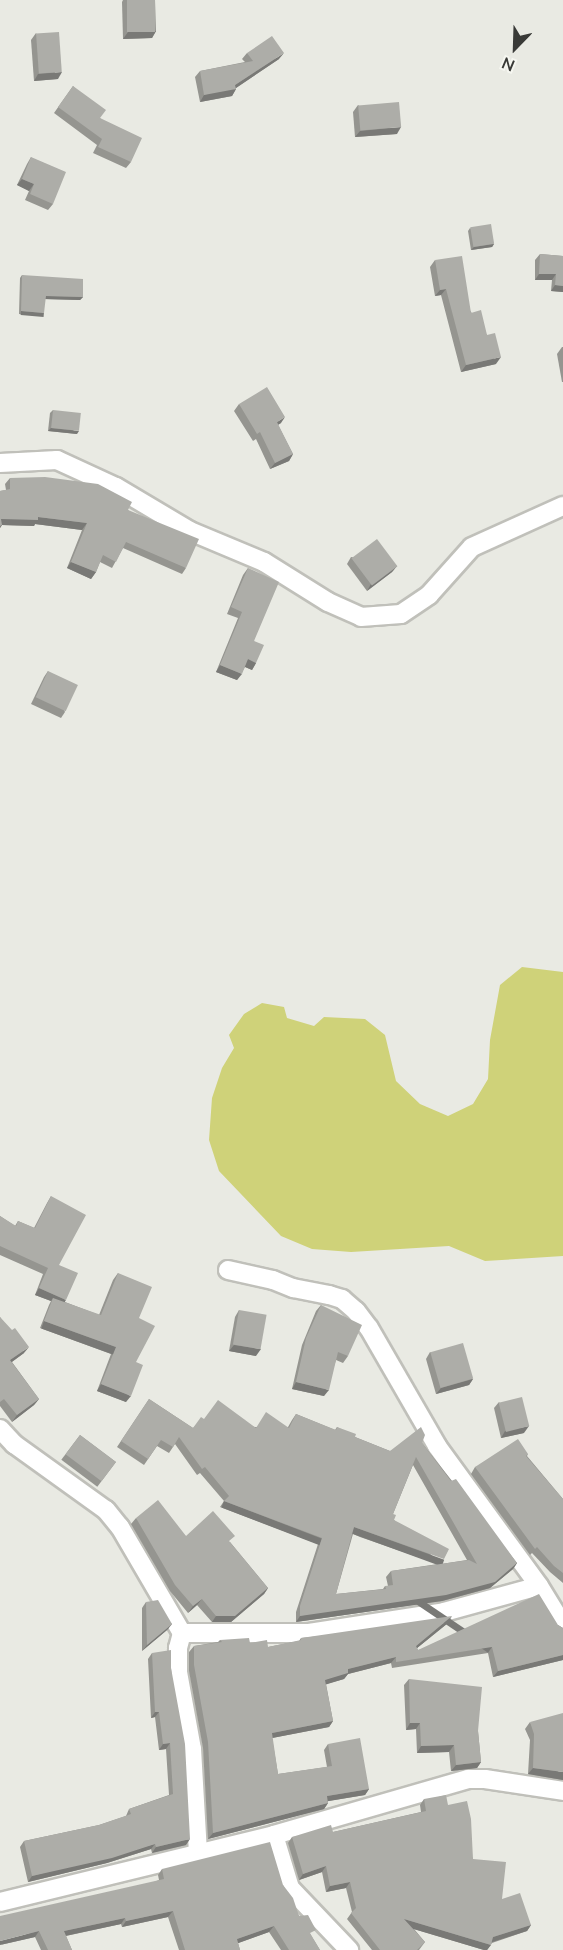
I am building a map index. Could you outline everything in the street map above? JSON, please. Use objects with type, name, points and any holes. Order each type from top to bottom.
[{"type":"street","points":[[0,463],[57,460],[116,487],[190,531],[264,562],[328,602],[361,617],[401,614],[429,594],[472,547],[563,506]]},
{"type":"street","points":[[228,1270],[342,1299],[356,1311],[369,1328],[437,1446],[539,1586],[563,1625]]},
{"type":"street","points":[[0,1429],[14,1444],[106,1510],[120,1527],[182,1633],[178,1648],[178,1672],[192,1749],[198,1853]]},
{"type":"street","points":[[182,1633],[309,1634],[444,1612],[539,1586]]},
{"type":"street","points":[[0,1902],[274,1835],[468,1779],[563,1791]]},
{"type":"street","points":[[274,1835],[290,1888],[349,1950]]},
{"type":"shaded area","points":[[522,967],[563,972],[563,1256],[485,1261],[449,1246],[351,1252],[312,1249],[281,1236],[219,1171],[209,1140],[212,1098],[222,1068],[234,1048],[229,1035],[244,1014],[262,1003],[284,1007],[287,1018],[314,1026],[324,1017],[365,1019],[385,1035],[396,1081],[420,1104],[448,1116],[473,1104],[488,1079],[490,1040],[500,985]]},
{"type":"building","points":[[127,0],[155,0],[155,32],[127,32]]},
{"type":"building","points":[[59,32],[62,72],[39,74],[36,34]]},
{"type":"building","points":[[272,36],[284,53],[235,85],[236,89],[204,95],[200,71],[253,61],[247,53]]},
{"type":"building","points":[[73,86],[106,110],[100,118],[142,138],[131,162],[98,147],[102,139],[58,107]]},
{"type":"building","points":[[399,102],[401,127],[360,130],[358,106]]},
{"type":"building","points":[[31,157],[66,172],[53,204],[30,194],[34,184],[22,179]]},
{"type":"building","points":[[491,224],[494,244],[473,247],[470,227]]},
{"type":"building","points":[[540,254],[563,256],[563,286],[555,285],[556,274],[539,274]]},
{"type":"building","points":[[462,256],[471,313],[481,310],[487,335],[495,333],[501,357],[466,365],[446,289],[440,290],[435,260]]},
{"type":"building","points":[[22,275],[83,279],[83,297],[46,296],[44,313],[21,311]]},
{"type":"building","points":[[267,387],[285,417],[277,422],[293,454],[275,463],[260,432],[257,434],[239,404]]},
{"type":"building","points":[[53,410],[81,413],[79,431],[51,428]]},
{"type":"building","points":[[45,477],[98,484],[132,502],[128,510],[199,539],[186,568],[126,542],[116,562],[103,555],[96,572],[71,562],[87,523],[38,517],[38,520],[1,519],[2,525],[0,526],[0,491],[10,489],[10,478]]},
{"type":"building","points":[[377,539],[397,566],[372,585],[351,558]]},
{"type":"building","points":[[248,568],[279,582],[254,641],[264,645],[256,663],[248,659],[242,674],[220,665],[242,612],[231,607]]},
{"type":"building","points":[[48,671],[78,685],[66,711],[36,697]]},
{"type":"building","points":[[51,1196],[86,1215],[59,1265],[78,1273],[66,1300],[39,1288],[48,1268],[0,1246],[0,1216],[16,1226],[18,1221],[35,1228]]},
{"type":"building","points":[[118,1273],[152,1287],[139,1318],[155,1326],[136,1362],[143,1365],[131,1396],[101,1384],[116,1347],[44,1321],[53,1298],[101,1315]]},
{"type":"building","points":[[321,1305],[362,1325],[348,1356],[338,1352],[329,1390],[296,1382],[306,1338]]},
{"type":"building","points":[[239,1310],[267,1315],[260,1349],[233,1344]]},
{"type":"building","points":[[0,1317],[12,1330],[15,1328],[29,1347],[10,1360],[39,1399],[17,1415],[4,1399],[0,1402]]},
{"type":"building","points":[[463,1343],[473,1379],[441,1388],[430,1352]]},
{"type":"building","points":[[522,1397],[529,1426],[506,1432],[499,1403]]},
{"type":"building","points":[[149,1399],[193,1428],[201,1417],[204,1419],[218,1400],[256,1428],[266,1412],[289,1428],[296,1414],[336,1430],[337,1427],[356,1434],[355,1437],[390,1451],[421,1427],[425,1435],[422,1443],[451,1481],[456,1479],[517,1563],[495,1582],[446,1595],[300,1616],[300,1606],[322,1538],[224,1501],[229,1496],[205,1467],[202,1469],[179,1437],[173,1447],[161,1440],[148,1459],[121,1441]],"holes":[[[416,1457],[477,1564],[469,1560],[391,1571],[393,1585],[385,1586],[386,1589],[336,1594],[354,1527],[444,1559],[449,1549],[394,1520],[396,1515],[393,1514]]]},
{"type":"building","points":[[80,1435],[116,1462],[101,1481],[66,1454]]},
{"type":"building","points":[[518,1439],[528,1454],[526,1456],[563,1499],[563,1573],[537,1547],[535,1549],[475,1467]]},
{"type":"building","points":[[158,1500],[186,1536],[213,1511],[235,1536],[229,1541],[268,1588],[235,1616],[216,1616],[202,1599],[193,1606],[175,1585],[136,1518]]},
{"type":"building","points":[[539,1594],[558,1625],[563,1628],[563,1655],[498,1671],[492,1647],[396,1662],[396,1657],[348,1669],[348,1673],[325,1680],[333,1721],[272,1733],[278,1774],[332,1766],[328,1744],[360,1738],[369,1789],[327,1796],[328,1803],[213,1833],[208,1742],[194,1665],[194,1646],[222,1642],[220,1640],[249,1638],[250,1643],[267,1640],[268,1647],[301,1640],[301,1638],[452,1616],[416,1646],[418,1650]]},
{"type":"building","points":[[158,1600],[172,1624],[147,1645],[146,1602]]},
{"type":"building","points":[[171,1650],[171,1668],[185,1744],[190,1839],[156,1847],[155,1844],[112,1858],[32,1876],[24,1841],[99,1825],[131,1814],[129,1809],[173,1794],[170,1743],[163,1744],[159,1712],[155,1712],[152,1653]]},
{"type":"building","points":[[409,1679],[482,1687],[478,1731],[481,1762],[456,1765],[454,1745],[421,1746],[420,1723],[410,1723]]},
{"type":"building","points":[[563,1713],[563,1772],[533,1768],[534,1734],[530,1722]]},
{"type":"building","points":[[446,1795],[448,1805],[467,1801],[471,1819],[473,1859],[506,1862],[502,1899],[520,1893],[531,1925],[493,1937],[491,1945],[404,1919],[425,1942],[417,1950],[380,1950],[351,1913],[356,1908],[350,1882],[330,1886],[326,1866],[303,1874],[292,1837],[331,1825],[333,1832],[426,1811],[424,1799]]},
{"type":"building","points":[[270,1842],[283,1885],[293,1898],[299,1916],[308,1915],[316,1930],[310,1933],[320,1950],[289,1950],[274,1926],[237,1939],[240,1950],[185,1950],[173,1911],[64,1931],[72,1950],[48,1950],[39,1931],[0,1941],[0,1916],[164,1879],[162,1869]]}]
